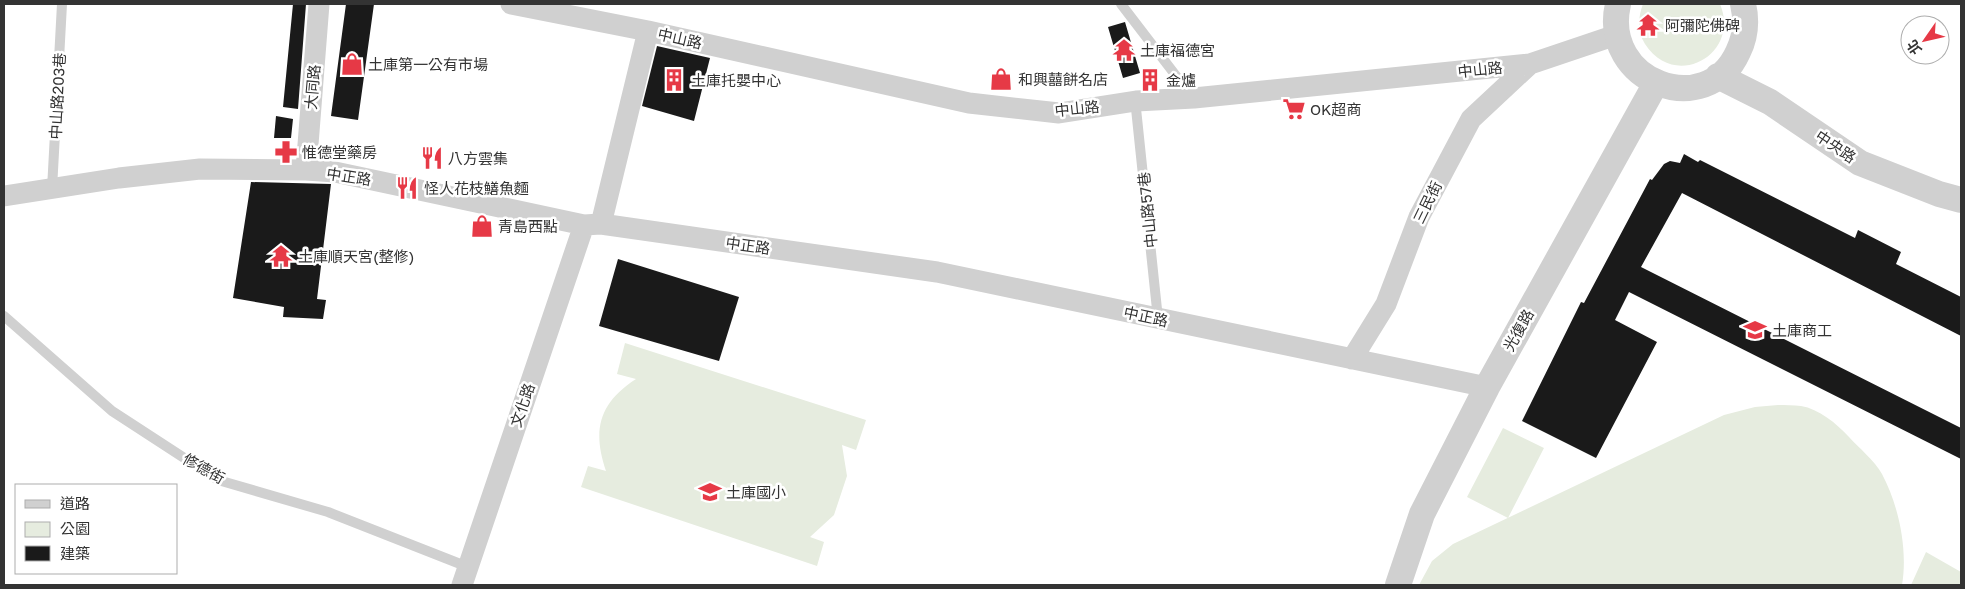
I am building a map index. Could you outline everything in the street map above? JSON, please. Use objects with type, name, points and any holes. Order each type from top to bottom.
[{"type":"street","name":"大同路","points":[[306,170],[319,4]]},
{"type":"street","name":"中山路","points":[[511,4],[648,31],[969,103],[1059,113],[1135,98],[1194,98],[1530,64],[1616,35]]},
{"type":"street","points":[[1618,4],[1615,16],[1616,35],[1624,55],[1633,66],[1656,83],[1677,88],[1699,86],[1718,76],[1734,60],[1744,40],[1746,18],[1742,4]]},
{"type":"street","name":"文化路","points":[[465,576],[592,224],[648,31]]},
{"type":"street","name":"三民街","points":[[1352,359],[1386,304],[1419,217],[1471,119],[1530,64]]},
{"type":"street","name":"中央路","points":[[1718,76],[1770,102],[1860,162],[1961,200]]},
{"type":"street","name":"光復路","points":[[1398,585],[1422,514],[1487,387],[1656,83]]},
{"type":"street","name":"中正路","points":[[4,196],[118,178],[200,170],[306,170],[344,174],[592,224],[937,272],[1487,387]]},
{"type":"lane","name":"中山路203巷","points":[[52,189],[62,4]]},
{"type":"lane","points":[[1121,4],[1194,98]]},
{"type":"lane","name":"中山路57巷","points":[[1135,98],[1158,319]]},
{"type":"lane","name":"修德街","points":[[4,316],[112,411],[218,480],[328,512],[465,576]]},
{"type":"green space","points":[[1643,4],[1720,4],[1724,22],[1721,38],[1713,51],[1702,60],[1687,65],[1672,65],[1658,58],[1642,39],[1639,24]]},
{"type":"green space","points":[[625,343],[866,420],[856,450],[842,445],[847,476],[834,515],[810,537],[824,542],[817,566],[581,487],[588,466],[606,471],[600,443],[602,419],[614,398],[636,379],[617,374]]},
{"type":"green space","points":[[1801,406],[1821,413],[1844,432],[1879,469],[1893,500],[1901,528],[1904,557],[1902,585],[1419,585],[1432,561],[1453,544],[1724,415],[1755,407]]},
{"type":"green space","points":[[1503,428],[1544,448],[1508,518],[1467,497]]},
{"type":"green space","points":[[1926,552],[1961,572],[1961,585],[1911,585]]},
{"type":"building","points":[[293,4],[306,4],[298,109],[283,107]]},
{"type":"building","name":"土庫第一公有市場","points":[[346,4],[374,4],[358,120],[331,116]]},
{"type":"building","name":"土庫福德宮","points":[[1125,22],[1140,73],[1123,78],[1108,27]]},
{"type":"building","name":"土庫托嬰中心","points":[[657,46],[710,58],[694,121],[642,106]]},
{"type":"building","points":[[276,116],[293,119],[291,138],[274,138]]},
{"type":"building","points":[[1684,154],[1698,162],[1700,160],[1855,238],[1858,230],[1901,252],[1896,264],[1961,297],[1961,336],[1682,193],[1641,267],[1961,428],[1961,459],[1629,292],[1615,320],[1657,342],[1596,458],[1522,421],[1581,302],[1584,303],[1650,179],[1652,180],[1664,164],[1670,161],[1680,163]]},
{"type":"building","name":"土庫順天宮(整修)","points":[[251,182],[331,184],[317,299],[326,300],[323,319],[283,317],[284,307],[233,298]]},
{"type":"building","points":[[618,259],[739,297],[719,361],[599,326]]},
{"type":"place","name":"阿彌陀佛碑","points":[[1648,25]]},
{"type":"place","name":"土庫福德宮","points":[[1124,50]]},
{"type":"place","name":"土庫第一公有市場","points":[[352,64]]},
{"type":"place","name":"和興囍餅名店","points":[[1001,79]]},
{"type":"place","name":"土庫托嬰中心","points":[[674,80]]},
{"type":"place","name":"金爐","points":[[1150,80]]},
{"type":"place","name":"OK超商","points":[[1294,109]]},
{"type":"place","name":"惟德堂藥房","points":[[286,152]]},
{"type":"place","name":"八方雲集","points":[[432,158]]},
{"type":"place","name":"怪人花枝鱔魚麵","points":[[407,188]]},
{"type":"place","name":"青島西點","points":[[482,226]]},
{"type":"place","name":"土庫順天宮(整修)","points":[[281,256]]},
{"type":"place","name":"土庫商工","points":[[1755,330]]},
{"type":"place","name":"土庫國小","points":[[710,492]]}]
